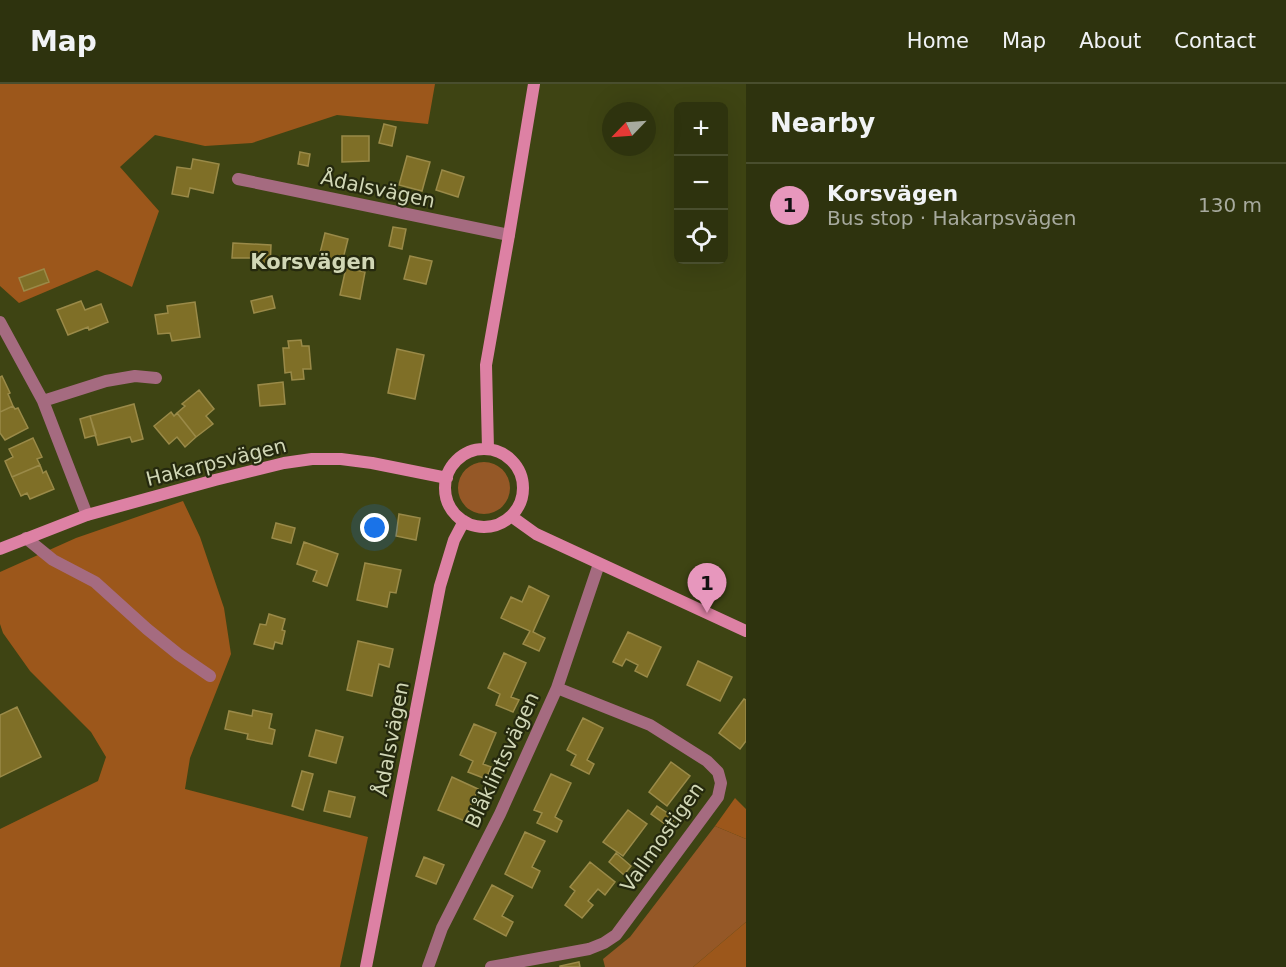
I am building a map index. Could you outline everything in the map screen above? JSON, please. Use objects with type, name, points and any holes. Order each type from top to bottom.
[{"type":"main road","points":[[488,449],[486,365],[534,84]]},
{"type":"main road","points":[[488,449],[508,457],[516,465],[523,486],[518,507],[511,516],[489,527],[464,522],[448,503],[445,490],[451,468],[462,456],[471,451],[488,449]]},
{"type":"main road","name":"Hakarpsvägen","points":[[0,549],[87,515],[284,463],[312,459],[341,459],[447,478]]},
{"type":"main road","points":[[511,516],[536,534],[746,631]]},
{"type":"main road","name":"Ådalsvägen","points":[[366,967],[440,586],[454,540],[464,522]]},
{"type":"street","name":"Ådalsvägen","points":[[238,180],[509,236]]},
{"type":"street","points":[[0,322],[42,401],[87,515]]},
{"type":"street","points":[[42,401],[106,381],[135,376],[156,378]]},
{"type":"street","points":[[26,538],[53,560],[96,582],[177,654],[210,676]]},
{"type":"street","name":"Blåklintsvägen","points":[[428,967],[442,928],[500,813],[557,688],[599,564]]},
{"type":"street","name":"Vallmostigen","points":[[491,967],[589,949],[616,935],[718,797],[721,783],[718,772],[707,761],[650,725],[557,688]]},
{"type":"shaded area","points":[[0,84],[435,84],[428,124],[337,115],[252,143],[205,146],[155,135],[120,167],[159,211],[132,287],[97,270],[19,303],[0,286]]},
{"type":"shaded area","points":[[479,462],[489,462],[499,466],[506,473],[510,488],[506,503],[499,510],[489,514],[479,514],[469,510],[462,503],[458,493],[458,483],[462,473],[469,466]]},
{"type":"shaded area","points":[[183,501],[200,537],[224,608],[231,654],[190,758],[185,789],[368,837],[340,967],[0,967],[0,829],[98,781],[106,757],[91,732],[30,671],[3,633],[0,624],[0,572],[76,538]]},
{"type":"shaded area","points":[[735,798],[746,809],[746,839],[715,826]]},
{"type":"shaded area","points":[[715,826],[746,839],[746,922],[693,967],[605,967],[603,959],[630,937]]},
{"type":"shaded area","points":[[746,922],[746,967],[693,967]]},
{"type":"building","points":[[384,124],[396,127],[392,146],[379,143]]},
{"type":"building","points":[[342,136],[369,136],[369,161],[342,162]]},
{"type":"building","points":[[300,152],[310,154],[308,166],[298,164]]},
{"type":"building","points":[[407,156],[430,162],[422,191],[399,185]]},
{"type":"building","points":[[193,159],[219,164],[213,193],[190,188],[188,197],[172,194],[177,167],[191,169]]},
{"type":"building","points":[[442,170],[464,177],[458,197],[436,190]]},
{"type":"building","points":[[393,227],[406,229],[402,249],[389,246]]},
{"type":"building","points":[[325,233],[348,239],[342,263],[319,257]]},
{"type":"building","points":[[233,243],[271,245],[270,269],[252,268],[252,258],[232,258]]},
{"type":"building","points":[[410,256],[432,261],[426,284],[404,279]]},
{"type":"building","points":[[346,268],[365,272],[360,299],[340,295]]},
{"type":"building","points":[[44,269],[49,282],[24,291],[19,278]]},
{"type":"building","points":[[272,296],[275,308],[254,313],[251,301]]},
{"type":"building","points":[[81,301],[85,310],[101,304],[108,322],[68,335],[57,310]]},
{"type":"building","points":[[195,302],[200,337],[172,341],[170,333],[158,334],[155,315],[168,313],[167,306]]},
{"type":"building","points":[[301,340],[302,346],[309,346],[311,369],[303,369],[304,379],[292,380],[291,372],[285,373],[283,348],[289,348],[288,341]]},
{"type":"building","points":[[397,349],[424,355],[415,399],[388,393]]},
{"type":"building","points":[[2,376],[13,406],[0,412],[0,377]]},
{"type":"building","points":[[283,382],[285,404],[260,406],[258,385]]},
{"type":"building","points":[[199,390],[214,409],[206,416],[213,424],[196,437],[177,413],[185,406],[182,404]]},
{"type":"building","points":[[134,404],[143,439],[132,442],[130,437],[98,445],[90,416]]},
{"type":"building","points":[[13,406],[15,409],[18,408],[28,428],[5,440],[0,433],[0,412]]},
{"type":"building","points":[[171,412],[174,416],[177,413],[196,437],[185,447],[177,437],[169,444],[154,426]]},
{"type":"building","points":[[90,416],[96,435],[85,438],[80,419]]},
{"type":"building","points":[[33,438],[42,457],[37,459],[40,465],[12,477],[5,461],[13,457],[9,449]]},
{"type":"building","points":[[40,465],[43,473],[46,471],[54,489],[30,499],[27,493],[21,496],[12,477]]},
{"type":"building","points":[[399,514],[420,518],[416,540],[396,536]]},
{"type":"building","points":[[276,523],[295,528],[291,543],[272,538]]},
{"type":"building","points":[[304,542],[338,554],[327,586],[313,581],[317,571],[297,564]]},
{"type":"building","points":[[365,563],[401,570],[396,593],[390,592],[387,607],[357,600]]},
{"type":"building","points":[[529,586],[549,596],[533,632],[545,638],[539,651],[523,644],[530,631],[501,618],[511,597],[522,602]]},
{"type":"building","points":[[269,614],[285,619],[282,644],[275,642],[273,649],[254,644],[260,624],[266,625]]},
{"type":"building","points":[[628,632],[661,647],[647,677],[635,671],[638,665],[626,659],[622,666],[613,662]]},
{"type":"building","points":[[358,641],[393,649],[389,667],[379,664],[372,696],[347,690]]},
{"type":"building","points":[[504,653],[526,663],[511,697],[519,700],[513,712],[496,705],[500,694],[488,688]]},
{"type":"building","points":[[698,661],[732,677],[720,701],[687,685]]},
{"type":"building","points":[[744,699],[746,700],[746,741],[740,749],[719,733]]},
{"type":"building","points":[[17,707],[41,757],[0,777],[0,715]]},
{"type":"building","points":[[253,710],[272,714],[269,728],[275,730],[272,744],[247,739],[248,734],[225,729],[229,711],[252,716]]},
{"type":"building","points":[[583,718],[603,728],[587,760],[594,764],[589,774],[571,765],[576,755],[567,750]]},
{"type":"building","points":[[474,724],[496,733],[483,764],[491,767],[486,779],[468,772],[473,761],[460,755]]},
{"type":"building","points":[[316,730],[343,737],[336,763],[309,756]]},
{"type":"building","points":[[671,762],[690,776],[667,806],[649,792]]},
{"type":"building","points":[[302,771],[313,774],[303,810],[292,806]]},
{"type":"building","points":[[551,774],[571,783],[555,817],[562,821],[557,832],[537,823],[542,813],[534,810]]},
{"type":"building","points":[[452,777],[478,789],[465,821],[438,810]]},
{"type":"building","points":[[329,791],[355,797],[350,817],[324,811]]},
{"type":"building","points":[[657,806],[675,818],[669,827],[651,814]]},
{"type":"building","points":[[628,810],[647,824],[623,856],[603,842]]},
{"type":"building","points":[[525,832],[545,841],[532,867],[540,871],[532,888],[505,874]]},
{"type":"building","points":[[616,853],[631,866],[624,875],[609,862]]},
{"type":"building","points":[[424,857],[444,865],[436,884],[416,876]]},
{"type":"building","points":[[590,862],[615,882],[605,895],[598,889],[588,901],[593,905],[582,918],[565,905],[575,891],[570,887]]},
{"type":"building","points":[[492,885],[513,896],[502,916],[513,922],[506,936],[474,919]]},
{"type":"building","points":[[579,962],[580,967],[560,967],[560,966]]},
{"type":"place","name":"Korsvägen","points":[[707,613]]},
{"type":"district","name":"Korsvägen","points":[[313,262]]}]
